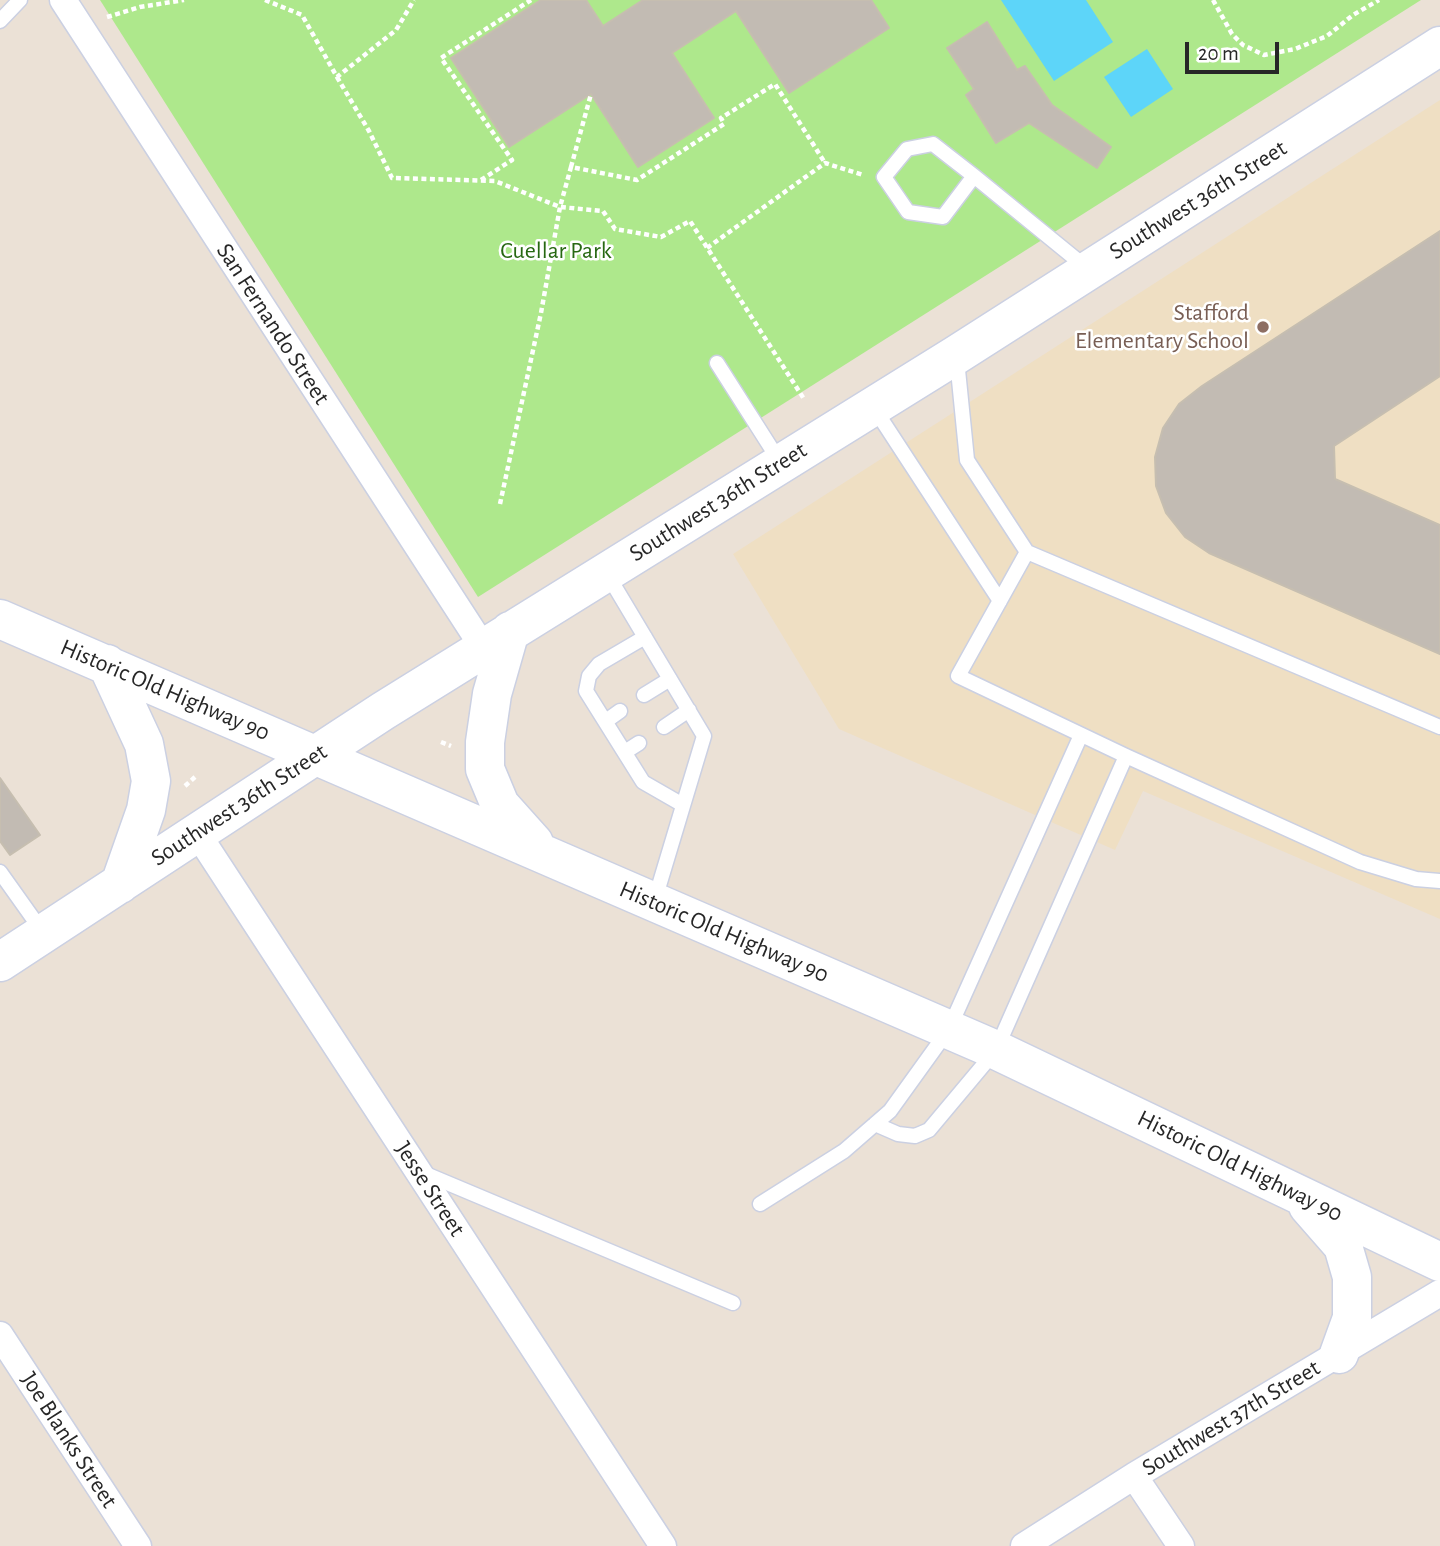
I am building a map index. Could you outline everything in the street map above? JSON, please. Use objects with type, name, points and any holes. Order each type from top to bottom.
[{"type":"main road","name":"Southwest 36th Street","points":[[0,962],[496,639],[956,355],[1440,46]]},
{"type":"main road","name":"Historic Old Highway 90","points":[[0,619],[996,1050],[1440,1262]]},
{"type":"main road","points":[[496,639],[485,742],[485,769],[500,805],[545,855]]},
{"type":"main road","points":[[107,664],[144,744],[151,781],[146,810],[120,884]]},
{"type":"main road","points":[[1298,1194],[1343,1246],[1352,1277],[1352,1318],[1339,1354]]},
{"type":"street","name":"San Fernando Street","points":[[63,0],[496,639]]},
{"type":"street","name":"Jesse Street","points":[[197,833],[663,1546]]},
{"type":"street","name":"Southwest 37th Street","points":[[1024,1546],[1134,1476],[1440,1293]]},
{"type":"street","name":"Joe Blanks Street","points":[[0,1335],[138,1546]]},
{"type":"street","points":[[1134,1476],[1181,1546]]},
{"type":"lane","points":[[0,21],[20,0]]},
{"type":"lane","points":[[974,177],[943,217],[908,212],[884,177],[907,149],[933,144],[1089,269]]},
{"type":"lane","points":[[956,355],[967,460],[1027,552],[1440,727]]},
{"type":"lane","points":[[716,363],[780,464]]},
{"type":"lane","points":[[873,406],[1000,601]]},
{"type":"lane","points":[[1027,552],[958,676],[1360,862],[1416,878],[1440,881]]},
{"type":"lane","points":[[605,571],[704,736],[654,902]]},
{"type":"lane","points":[[645,637],[599,664],[589,676],[586,691],[643,782],[683,805]]},
{"type":"lane","points":[[644,695],[670,679]]},
{"type":"lane","points":[[664,727],[689,710]]},
{"type":"lane","points":[[606,721],[620,712]]},
{"type":"lane","points":[[761,1204],[844,1150],[890,1111],[949,1030],[1081,735]]},
{"type":"lane","points":[[625,752],[639,743]]},
{"type":"lane","points":[[875,1124],[898,1134],[915,1136],[929,1130],[996,1050],[1126,756]]},
{"type":"lane","points":[[0,872],[43,933]]},
{"type":"lane","points":[[417,1170],[733,1303]]},
{"type":"path","points":[[98,20],[140,7],[184,0]]},
{"type":"path","points":[[265,0],[302,15],[369,131],[392,178],[495,181],[560,207],[603,211],[615,229],[661,237],[690,221],[804,399]]},
{"type":"path","points":[[337,77],[396,30],[414,0]]},
{"type":"path","points":[[480,181],[512,160],[442,58],[531,0]]},
{"type":"path","points":[[1213,0],[1232,34],[1243,45],[1264,55],[1295,48],[1327,36],[1353,15],[1379,0]]},
{"type":"path","points":[[571,167],[637,180],[724,124],[721,118],[775,84],[825,163],[868,177]]},
{"type":"path","points":[[500,504],[541,313],[560,207],[591,94]]},
{"type":"path","points":[[707,248],[825,163]]},
{"type":"shaded area","name":"Stafford Elementary School","points":[[1440,100],[1440,919],[1143,791],[1115,850],[839,729],[733,554]]},
{"type":"green space","name":"Cuellar Park","points":[[100,0],[1421,0],[478,597]]},
{"type":"water","points":[[1001,0],[1086,0],[1113,42],[1054,81]]},
{"type":"water","points":[[1147,49],[1173,89],[1131,117],[1104,77]]},
{"type":"building","points":[[541,0],[586,0],[603,26],[643,0],[871,0],[889,28],[789,93],[736,11],[672,53],[714,118],[638,167],[591,94],[509,147],[451,58]]},
{"type":"building","points":[[987,22],[1017,70],[1025,66],[1052,105],[1111,147],[1097,168],[1029,123],[996,143],[966,95],[974,89],[947,48]]},
{"type":"building","points":[[1440,231],[1440,376],[1334,446],[1335,479],[1440,525],[1440,654],[1209,553],[1185,537],[1166,513],[1156,486],[1155,457],[1163,428],[1179,404],[1202,386]]},
{"type":"building","points":[[0,778],[40,835],[10,855],[0,841]]},
{"type":"place","name":"Stafford Elementary School","points":[[1263,327]]}]
